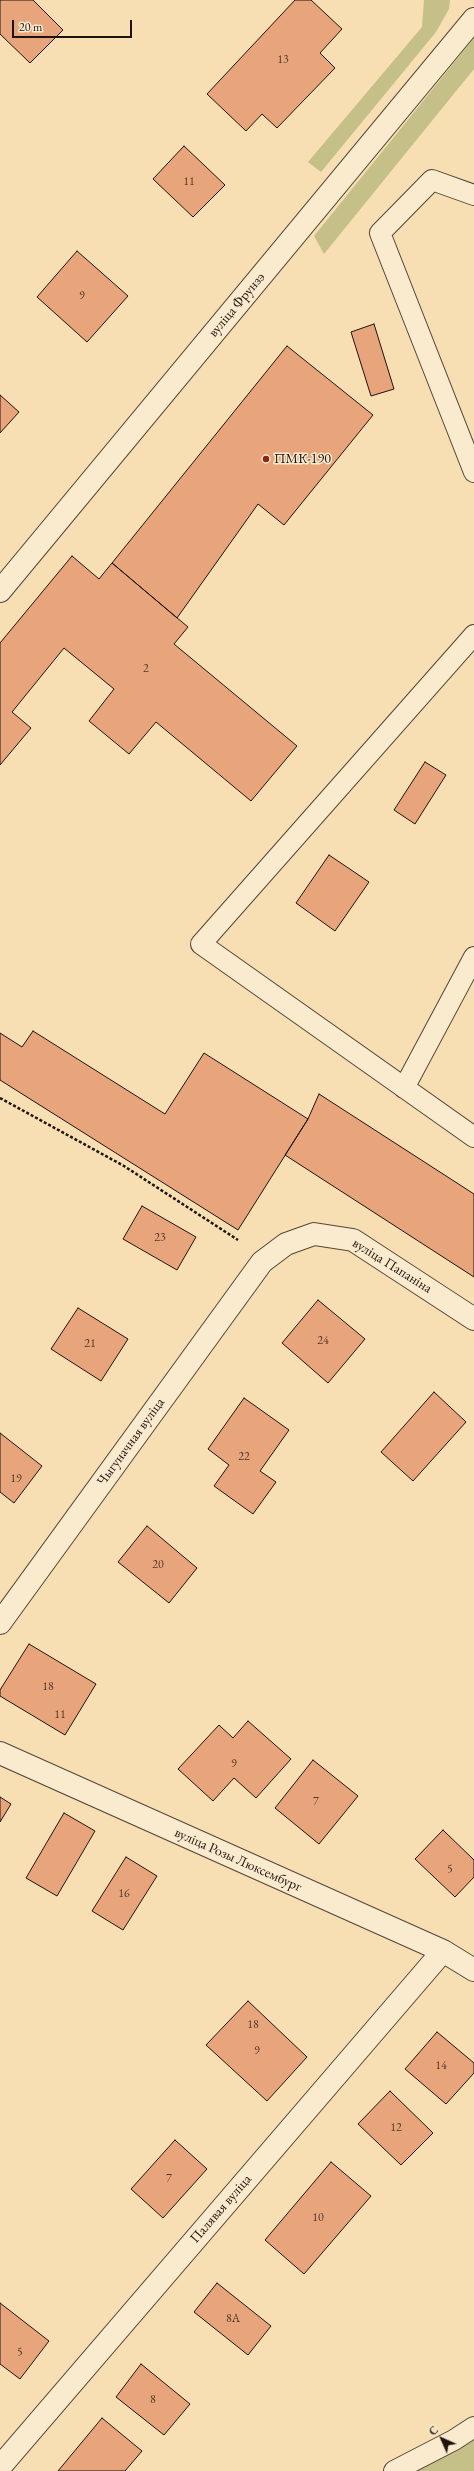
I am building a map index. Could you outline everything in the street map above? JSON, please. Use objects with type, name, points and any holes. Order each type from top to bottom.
[{"type":"street","name":"вуліца Фрунзэ","points":[[0,591],[474,19]]},
{"type":"street","name":"вуліца Папаніна","points":[[262,1262],[286,1244],[314,1234],[353,1240],[474,1319]]},
{"type":"street","name":"Чыгуначная вуліца","points":[[0,1623],[262,1262]]},
{"type":"street","name":"вуліца Розы Люксембург","points":[[0,1753],[443,1952],[474,1970]]},
{"type":"street","name":"Палявая вуліца","points":[[0,2467],[443,1952]]},
{"type":"lane","points":[[474,195],[432,180],[380,233],[474,472]]},
{"type":"lane","points":[[474,636],[201,944],[474,1137]]},
{"type":"lane","points":[[404,1088],[474,956]]},
{"type":"lane","points":[[394,2471],[454,2440],[474,2427]]},
{"type":"path","points":[[0,1098],[124,1166],[230,1233],[262,1262]]},
{"type":"shaded area","points":[[424,0],[450,0],[449,9],[436,32],[321,172],[308,162],[422,27]]},
{"type":"shaded area","points":[[474,38],[474,69],[324,254],[314,236]]},
{"type":"shaded area","points":[[474,2439],[474,2471],[417,2471],[455,2451]]},
{"type":"building","points":[[0,0],[33,0],[63,30],[30,63],[0,34]]},
{"type":"building","points":[[295,0],[311,0],[342,29],[320,53],[335,68],[277,128],[262,114],[246,131],[207,94]]},
{"type":"building","points":[[184,146],[225,185],[193,217],[153,179]]},
{"type":"building","points":[[77,251],[128,296],[87,342],[37,297]]},
{"type":"building","points":[[374,324],[394,389],[371,396],[351,332]]},
{"type":"building","name":"ПМК-190","points":[[287,346],[373,415],[284,525],[258,504],[177,618],[112,563]]},
{"type":"building","points":[[0,395],[19,412],[0,433]]},
{"type":"building","points":[[72,556],[99,579],[112,563],[188,627],[174,644],[297,746],[251,801],[156,722],[129,754],[89,721],[114,689],[64,648],[12,712],[31,728],[0,765],[0,643]]},
{"type":"building","points":[[425,762],[446,775],[415,824],[394,810]]},
{"type":"building","points":[[329,855],[369,882],[335,931],[296,903]]},
{"type":"building","points":[[33,1031],[165,1114],[204,1053],[308,1119],[238,1230],[0,1080],[0,1033],[22,1047]]},
{"type":"building","points":[[319,1094],[474,1194],[474,1277],[285,1155],[308,1119]]},
{"type":"building","points":[[142,1206],[196,1237],[177,1270],[123,1239]]},
{"type":"building","points":[[318,1300],[365,1339],[328,1383],[282,1343]]},
{"type":"building","points":[[78,1308],[128,1339],[101,1381],[51,1349]]},
{"type":"building","points":[[434,1392],[466,1422],[413,1481],[381,1452]]},
{"type":"building","points":[[244,1398],[289,1430],[260,1471],[276,1482],[253,1514],[214,1486],[229,1465],[208,1449]]},
{"type":"building","points":[[0,1433],[42,1466],[14,1503],[0,1492]]},
{"type":"building","points":[[147,1526],[197,1568],[169,1603],[118,1562]]},
{"type":"building","points":[[29,1644],[96,1684],[65,1735],[0,1696],[0,1690]]},
{"type":"building","points":[[248,1721],[291,1759],[256,1798],[234,1778],[213,1801],[178,1769],[219,1725],[233,1738]]},
{"type":"building","points":[[313,1760],[358,1796],[319,1844],[275,1808]]},
{"type":"building","points":[[0,1797],[11,1804],[0,1822]]},
{"type":"building","points":[[64,1813],[95,1831],[57,1896],[26,1878]]},
{"type":"building","points":[[443,1830],[474,1860],[474,1877],[455,1897],[415,1859]]},
{"type":"building","points":[[126,1857],[157,1876],[123,1930],[92,1911]]},
{"type":"building","points":[[248,2001],[307,2057],[267,2101],[206,2045]]},
{"type":"building","points":[[437,2032],[474,2063],[474,2073],[446,2104],[405,2069]]},
{"type":"building","points":[[390,2091],[433,2133],[401,2165],[358,2124]]},
{"type":"building","points":[[175,2140],[207,2169],[163,2218],[131,2189]]},
{"type":"building","points":[[331,2162],[371,2196],[304,2274],[265,2240]]},
{"type":"building","points":[[217,2283],[271,2326],[248,2355],[194,2312]]},
{"type":"building","points":[[0,2303],[49,2341],[20,2379],[0,2364]]},
{"type":"building","points":[[141,2364],[190,2404],[164,2435],[116,2397]]},
{"type":"building","points":[[102,2418],[142,2451],[125,2471],[58,2471]]},
{"type":"place","name":"ПМК-190","points":[[266,459]]}]
